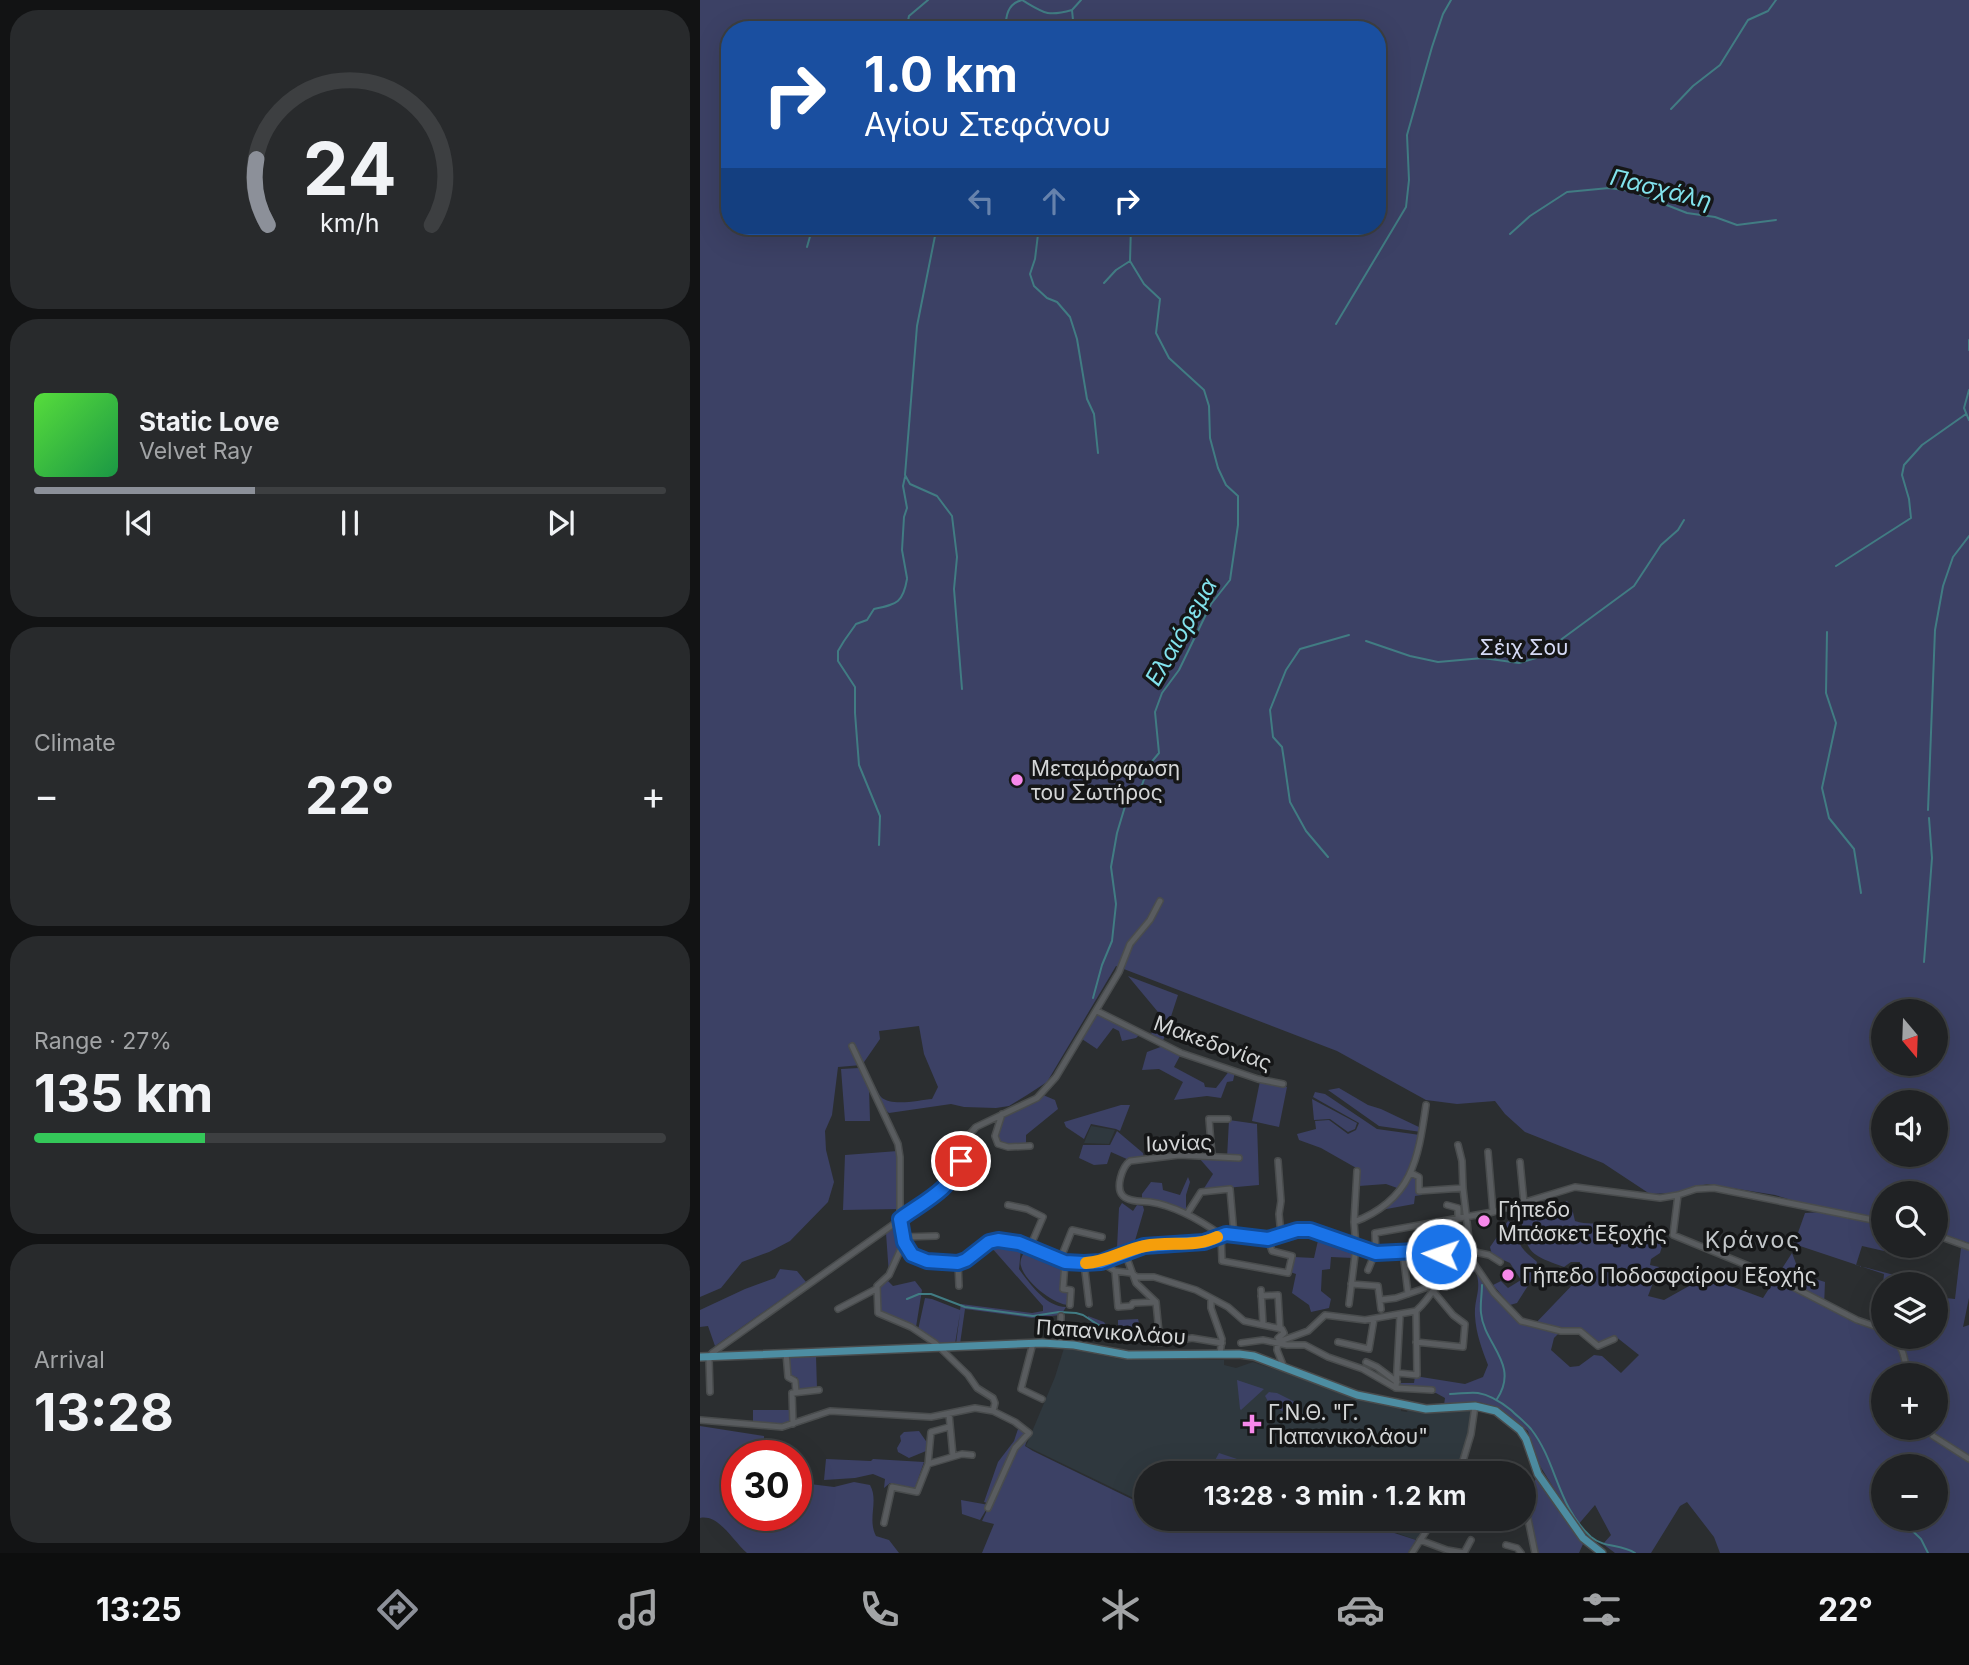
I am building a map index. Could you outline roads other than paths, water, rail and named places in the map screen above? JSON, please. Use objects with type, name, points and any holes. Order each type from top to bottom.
[{"type":"main road","name":"Παπανικολάου","points":[[700,1357],[1032,1343],[1060,1343],[1120,1354],[1254,1356],[1347,1391],[1393,1403],[1437,1410],[1475,1406],[1496,1411],[1520,1430],[1526,1439],[1538,1474],[1583,1538],[1602,1553]]},
{"type":"street","points":[[710,1392],[710,1356],[949,1184],[957,1174],[971,1133],[978,1125],[1024,1105],[1043,1093],[1097,1011],[1119,972],[1130,944],[1150,920],[1160,901]]},
{"type":"street","name":"Μακεδονίας","points":[[1097,1011],[1171,1049],[1258,1079],[1283,1084]]},
{"type":"street","points":[[852,1046],[898,1144],[900,1157],[900,1219],[903,1239],[889,1275],[880,1281],[876,1289],[876,1309],[879,1314],[911,1327],[939,1347],[968,1375],[977,1388],[993,1398],[993,1411]]},
{"type":"street","points":[[1354,1222],[1379,1210],[1402,1189],[1411,1173],[1422,1141],[1426,1105]]},
{"type":"street","points":[[1002,1114],[995,1136],[996,1143],[1008,1147],[1030,1146]]},
{"type":"street","points":[[1212,1156],[1209,1119],[1228,1119]]},
{"type":"street","points":[[1458,1145],[1462,1161],[1470,1258],[1493,1293],[1521,1321],[1561,1331],[1580,1331],[1598,1346],[1614,1339]]},
{"type":"street","points":[[1488,1152],[1493,1212]]},
{"type":"street","name":"Ιωνίας","points":[[1187,1214],[1169,1206],[1130,1200],[1123,1196],[1119,1184],[1127,1162],[1179,1155],[1238,1158]]},
{"type":"street","points":[[1278,1161],[1281,1235]]},
{"type":"street","points":[[1520,1162],[1524,1203]]},
{"type":"street","points":[[1349,1304],[1356,1247],[1354,1222],[1357,1171]]},
{"type":"street","points":[[1411,1173],[1419,1177],[1419,1191]]},
{"type":"street","points":[[1368,1270],[1375,1253],[1375,1233],[1493,1212],[1551,1193],[1583,1186],[1668,1197],[1696,1189],[1714,1188],[1871,1220]]},
{"type":"street","points":[[1402,1189],[1419,1191],[1463,1188]]},
{"type":"street","points":[[1221,1235],[1187,1214],[1201,1192],[1230,1189],[1234,1235]]},
{"type":"street","points":[[1678,1195],[1673,1235],[1766,1273],[1871,1325]]},
{"type":"street","points":[[1008,1205],[1027,1209],[1043,1217],[1030,1247]]},
{"type":"street","points":[[1447,1205],[1458,1208],[1458,1217]]},
{"type":"street","points":[[1431,1223],[1434,1234]]},
{"type":"street","points":[[1070,1305],[1071,1290],[1063,1289],[1063,1261],[1072,1230],[1102,1237]]},
{"type":"street","points":[[897,1260],[915,1257],[927,1261],[958,1263],[989,1242],[998,1240],[1019,1243],[1063,1261],[1101,1262],[1157,1244],[1204,1242],[1221,1235],[1268,1239],[1297,1230],[1310,1230],[1375,1253],[1459,1247],[1489,1255],[1500,1262]]},
{"type":"street","points":[[1221,1235],[1222,1261],[1288,1273],[1292,1257],[1272,1251],[1268,1239]]},
{"type":"street","points":[[903,1239],[936,1236]]},
{"type":"street","points":[[903,1239],[915,1257]]},
{"type":"street","points":[[1948,1239],[1969,1247]]},
{"type":"street","points":[[1278,1343],[1308,1331],[1325,1315],[1358,1320],[1416,1311],[1450,1274],[1456,1264],[1459,1247]]},
{"type":"street","points":[[1432,1292],[1445,1263],[1443,1255],[1437,1250]]},
{"type":"street","points":[[1403,1252],[1408,1294]]},
{"type":"street","points":[[1125,1253],[1136,1283],[1156,1302],[1160,1342],[1192,1338],[1222,1343]]},
{"type":"street","points":[[1101,1262],[1115,1271],[1154,1277],[1196,1290],[1228,1307],[1244,1321],[1280,1329],[1284,1332],[1278,1338],[1283,1365]]},
{"type":"street","points":[[958,1263],[959,1286]]},
{"type":"street","points":[[1084,1263],[1088,1304]]},
{"type":"street","points":[[1115,1271],[1118,1307],[1156,1302]]},
{"type":"street","points":[[1380,1300],[1425,1288],[1438,1278]]},
{"type":"street","points":[[1351,1284],[1378,1286],[1381,1309]]},
{"type":"street","points":[[1416,1342],[1463,1347],[1465,1324],[1425,1288]]},
{"type":"street","points":[[838,1309],[876,1289]]},
{"type":"street","points":[[1263,1324],[1261,1293],[1278,1295],[1280,1329]]},
{"type":"street","points":[[1211,1299],[1222,1343],[1220,1354]]},
{"type":"street","points":[[1398,1373],[1417,1375],[1416,1311]]},
{"type":"street","points":[[1263,1313],[1280,1313]]},
{"type":"street","points":[[1396,1385],[1400,1315]]},
{"type":"street","points":[[1060,1343],[1061,1316]]},
{"type":"street","points":[[1338,1342],[1369,1349],[1374,1319]]},
{"type":"street","points":[[1241,1343],[1263,1340],[1312,1347],[1328,1357],[1363,1369],[1396,1385],[1432,1390]]},
{"type":"street","points":[[1032,1343],[1021,1389],[1042,1399]]},
{"type":"street","points":[[786,1353],[788,1377],[795,1381],[793,1424]]},
{"type":"street","points":[[1366,1362],[1377,1367],[1396,1385]]},
{"type":"street","points":[[794,1393],[819,1390]]},
{"type":"street","points":[[1463,1461],[1471,1434],[1475,1406]]},
{"type":"street","points":[[700,1420],[774,1427],[793,1424],[831,1411],[931,1417],[975,1408],[993,1411],[1029,1433],[1015,1448],[988,1508]]},
{"type":"street","points":[[949,1414],[953,1456]]},
{"type":"street","points":[[884,1523],[893,1486],[917,1493],[928,1464],[931,1432],[949,1427]]},
{"type":"street","points":[[1939,1440],[1969,1459]]},
{"type":"street","points":[[928,1464],[953,1456],[972,1455]]},
{"type":"street","points":[[1412,1553],[1426,1531]]},
{"type":"street","points":[[1530,1531],[1535,1553]]},
{"type":"street","points":[[1420,1540],[1464,1553],[1471,1540]]},
{"type":"street","points":[[1506,1545],[1517,1548],[1521,1553]]},
{"type":"waterway","points":[[908,21],[909,16],[928,0]]},
{"type":"waterway","points":[[1006,21],[1013,4],[1022,0],[1046,12],[1072,10]]},
{"type":"waterway","name":"Ελαιόρεμα","points":[[1073,21],[1072,10],[1081,0]]},
{"type":"waterway","name":"Ελαιόρεμα","points":[[1336,324],[1406,207],[1409,180],[1407,135],[1432,47],[1443,14],[1451,0]]},
{"type":"waterway","points":[[1671,109],[1693,86],[1720,65],[1748,20],[1768,11],[1776,0]]},
{"type":"waterway","name":"Πασχάλη","points":[[1510,234],[1530,216],[1567,192],[1609,188],[1631,191],[1687,213],[1715,217],[1737,225],[1776,220]]},
{"type":"waterway","points":[[807,247],[810,235]]},
{"type":"waterway","points":[[935,235],[917,326],[905,475],[910,484],[937,496],[952,516],[957,557],[954,589],[962,689]]},
{"type":"waterway","points":[[1038,235],[1030,274],[1034,286],[1047,298],[1057,302],[1070,317],[1077,339],[1087,399],[1094,414],[1098,453]]},
{"type":"waterway","name":"Ελαιόρεμα","points":[[1104,283],[1116,270],[1130,261],[1131,235]]},
{"type":"waterway","name":"Ελαιόρεμα","points":[[1093,998],[1112,941],[1116,904],[1111,867],[1126,803],[1142,785],[1149,765],[1159,753],[1155,712],[1162,693],[1179,670],[1211,604],[1230,580],[1238,525],[1238,496],[1226,485],[1218,468],[1210,438],[1209,406],[1204,390],[1169,358],[1156,333],[1160,299],[1144,284],[1130,261]]},
{"type":"waterway","points":[[1969,340],[1969,350]]},
{"type":"waterway","points":[[1969,390],[1964,408],[1969,420]]},
{"type":"waterway","points":[[1836,566],[1911,518],[1902,475],[1904,465],[1922,445],[1966,414]]},
{"type":"waterway","points":[[905,477],[903,486],[907,508],[902,550],[907,578]]},
{"type":"waterway","points":[[1366,641],[1438,662],[1483,658],[1519,663],[1536,658],[1634,586],[1661,545],[1678,530],[1684,520]]},
{"type":"waterway","points":[[1928,810],[1935,630],[1943,586],[1953,557],[1969,536]]},
{"type":"waterway","points":[[879,845],[880,816],[859,765],[855,687],[838,661],[838,651],[856,624],[867,620],[874,609],[888,606],[901,598],[907,579]]},
{"type":"waterway","points":[[1827,632],[1826,693],[1836,723],[1822,788],[1829,818],[1854,849],[1861,893]]},
{"type":"waterway","points":[[1328,857],[1306,831],[1290,802],[1282,747],[1273,737],[1270,710],[1286,670],[1300,649],[1349,635]]},
{"type":"waterway","points":[[1924,962],[1932,858],[1929,818]]},
{"type":"waterway","points":[[1482,1285],[1483,1324],[1499,1355],[1505,1375],[1497,1399]]},
{"type":"waterway","points":[[907,1299],[919,1294],[931,1294],[965,1307],[1033,1316],[1059,1312],[1076,1313],[1108,1331],[1125,1331],[1151,1339]]},
{"type":"waterway","points":[[1450,1394],[1483,1394],[1496,1399],[1511,1410],[1540,1442],[1564,1498],[1580,1525],[1596,1540],[1635,1553]]},
{"type":"waterway","points":[[1913,1531],[1921,1539],[1928,1553]]},
{"type":"place","name":"Μεταμόρφωση του Σωτήρος","points":[[1017,780]]},
{"type":"place","name":"Γήπεδο Μπάσκετ Εξοχής","points":[[1484,1221]]},
{"type":"place","name":"Γήπεδο Ποδοσφαίρου Εξοχής","points":[[1508,1275]]},
{"type":"place","name":"Γ.Ν.Θ. \"Γ. Παπανικολάου\"","points":[[1252,1424]]},
{"type":"district","name":"Κράνος","points":[[1753,1240]]},
{"type":"park label","name":"Σέιχ Σου","points":[[1524,647]]}]
